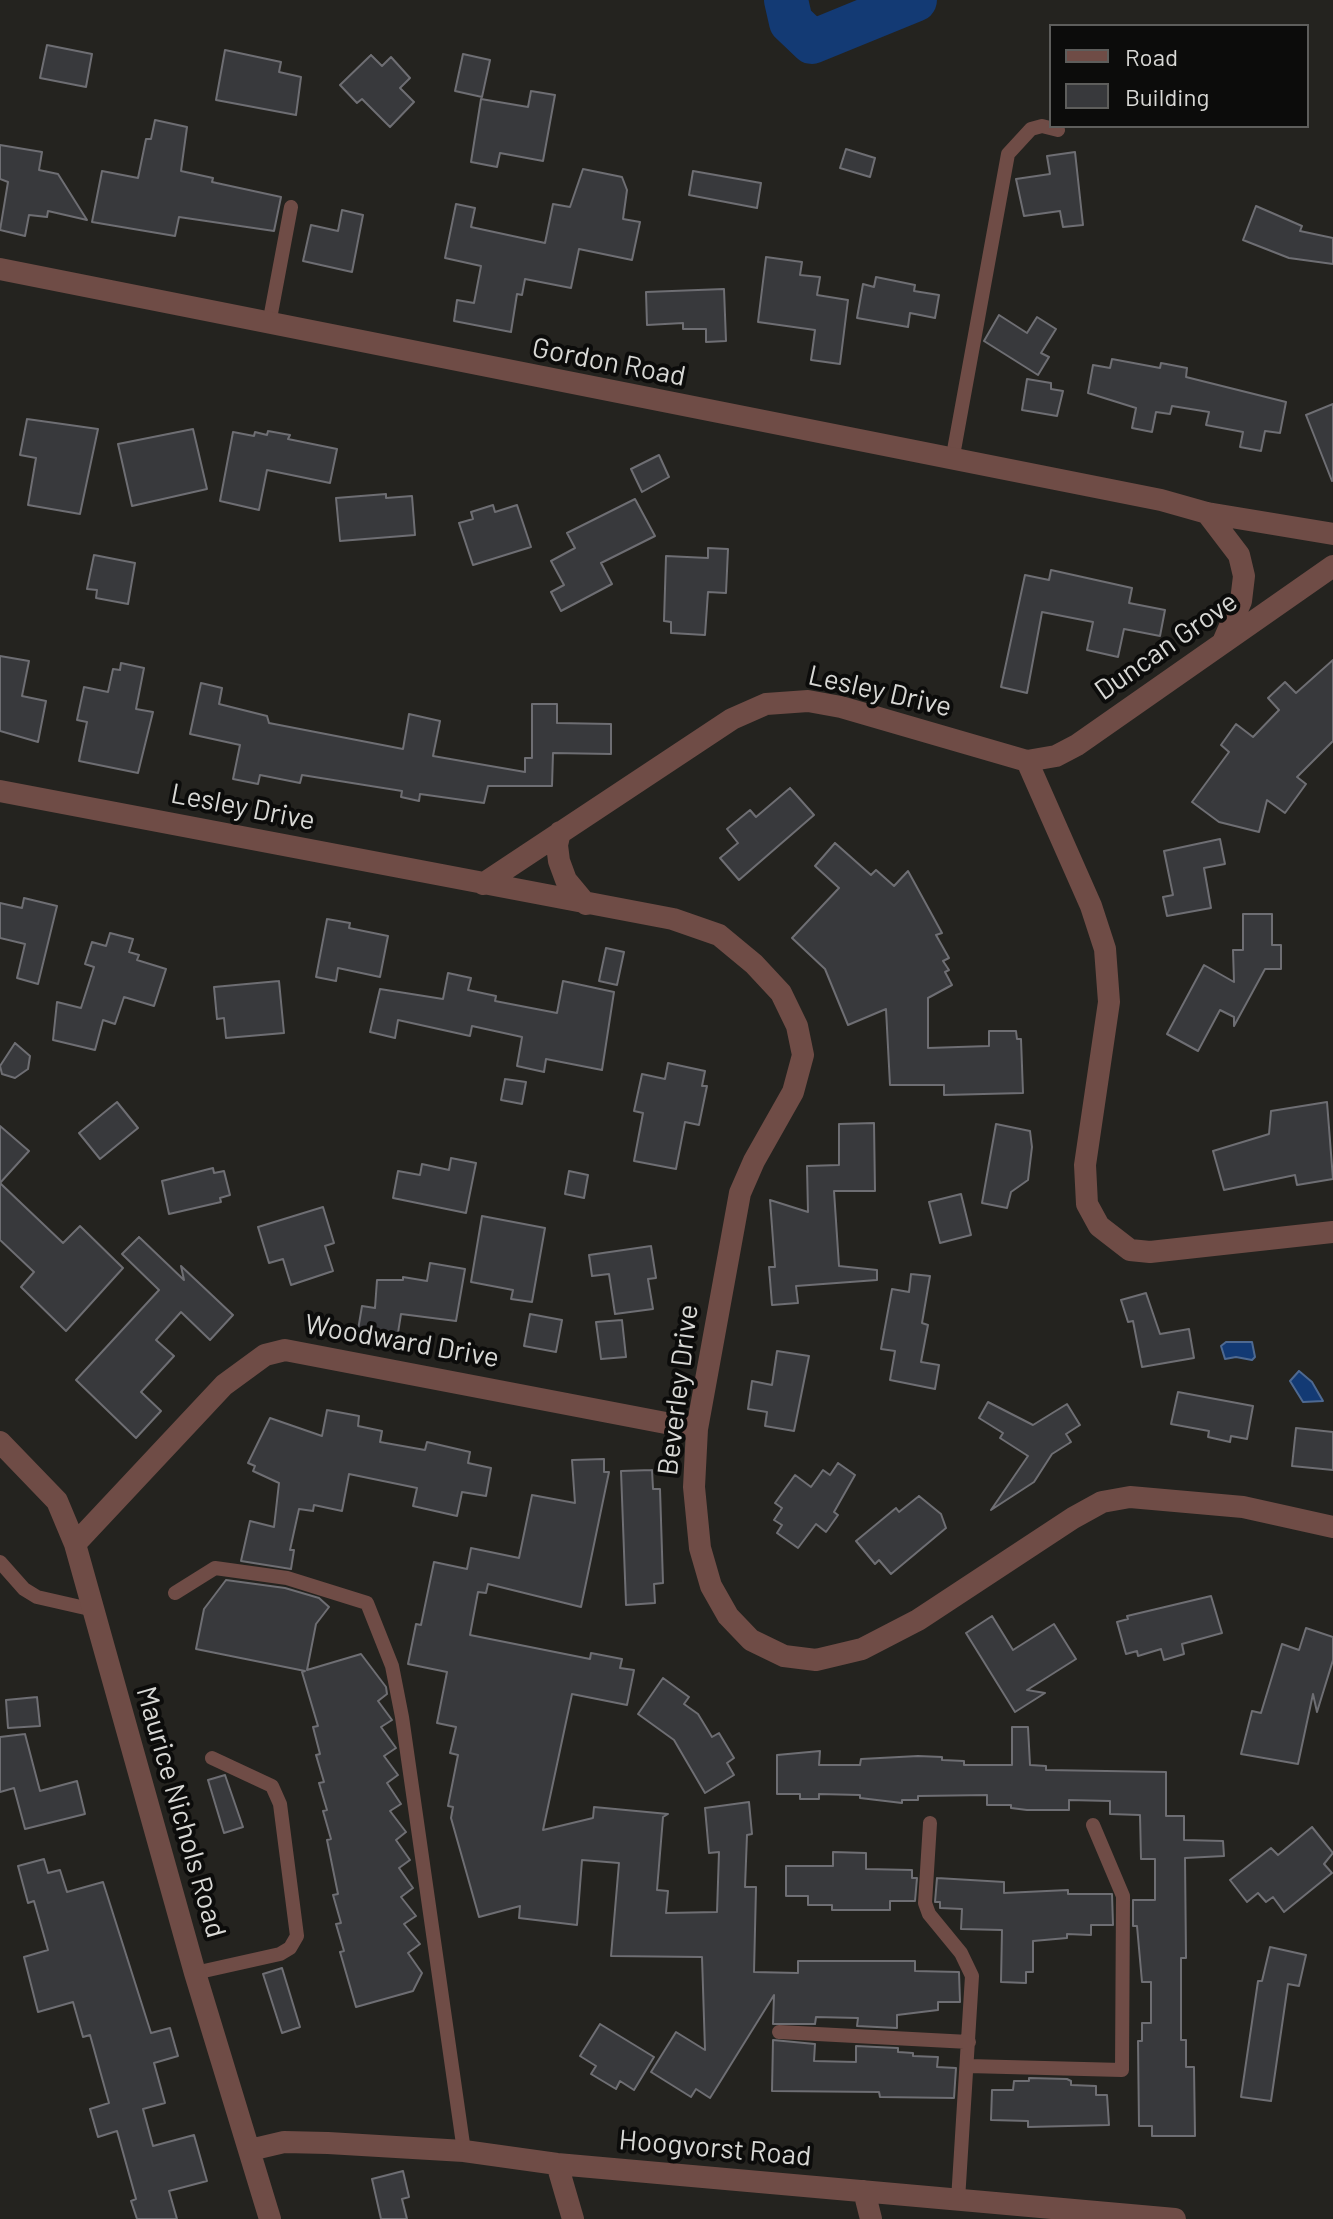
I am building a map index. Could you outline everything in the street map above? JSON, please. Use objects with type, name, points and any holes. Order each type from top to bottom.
[{"type":"street","name":"Gordon Road","points":[[0,269],[952,461],[1161,500],[1207,513],[1333,534]]},
{"type":"street","points":[[1207,513],[1239,555],[1244,576],[1241,601],[1219,648]]},
{"type":"street","name":"Duncan Grove","points":[[1027,761],[1056,756],[1077,745],[1333,566]]},
{"type":"street","name":"Lesley Drive","points":[[0,791],[483,884],[732,719],[750,709],[784,701],[841,707],[1027,761]]},
{"type":"street","points":[[1027,761],[1091,906],[1105,949],[1109,1002],[1085,1165],[1087,1204],[1099,1226],[1130,1250],[1150,1252],[1333,1232]]},
{"type":"street","points":[[560,832],[559,861],[566,880],[586,904]]},
{"type":"street","name":"Beverley Drive","points":[[483,884],[673,919],[719,935],[754,964],[781,993],[797,1026],[803,1055],[793,1092],[754,1161],[740,1193],[697,1429],[694,1487],[700,1548],[711,1586],[728,1616],[751,1640],[784,1656],[816,1660],[862,1649],[918,1620],[1102,1502],[1157,1496],[1243,1507],[1333,1527]]},
{"type":"street","name":"Woodward Drive","points":[[75,1544],[224,1385],[265,1355],[285,1350],[697,1429]]},
{"type":"street","name":"Maurice Nichols Road","points":[[0,1442],[57,1501],[75,1544],[195,1973],[270,2219]]},
{"type":"street","name":"Hoogvorst Road","points":[[250,2150],[284,2142],[464,2151],[557,2164],[1173,2219]]},
{"type":"street","points":[[557,2164],[573,2219]]},
{"type":"street","points":[[864,2191],[871,2219]]},
{"type":"lane","points":[[952,461],[1008,154],[1031,129],[1049,128]]},
{"type":"lane","points":[[1050,128],[1058,130]]},
{"type":"lane","points":[[269,324],[291,207]]},
{"type":"lane","points":[[0,1562],[24,1589],[37,1597],[94,1610]]},
{"type":"lane","points":[[175,1593],[215,1568],[287,1578],[367,1603],[392,1666],[402,1717],[464,2151]]},
{"type":"lane","points":[[195,1973],[280,1954],[290,1948],[297,1936],[280,1804],[272,1786],[212,1758]]},
{"type":"lane","points":[[930,1823],[925,1903],[929,1914],[961,1953],[972,1976],[958,2200]]},
{"type":"lane","points":[[968,2066],[1122,2070],[1123,1896],[1093,1825]]},
{"type":"lane","points":[[779,2032],[969,2042]]},
{"type":"water","points":[[1226,1342],[1252,1342],[1255,1357],[1252,1360],[1236,1357],[1225,1359],[1221,1346]]},
{"type":"water","points":[[1299,1371],[1312,1382],[1323,1401],[1303,1402],[1290,1381]]},
{"type":"building","points":[[47,45],[92,54],[86,87],[40,78]]},
{"type":"building","points":[[225,50],[281,62],[279,72],[301,77],[296,115],[216,100]]},
{"type":"building","points":[[463,54],[490,60],[482,97],[455,91]]},
{"type":"building","points":[[371,55],[382,66],[391,57],[410,78],[400,88],[414,102],[390,127],[362,99],[357,103],[340,85]]},
{"type":"building","points":[[531,91],[555,95],[543,161],[500,153],[497,167],[471,162],[481,99],[528,107]]},
{"type":"building","points":[[155,120],[187,127],[181,171],[213,178],[212,182],[281,197],[274,231],[179,217],[175,236],[92,222],[102,171],[138,178],[146,139],[151,139]]},
{"type":"building","points":[[0,145],[42,152],[39,170],[58,174],[87,220],[48,211],[47,217],[29,215],[25,236],[0,230],[8,182],[0,179]]},
{"type":"building","points":[[846,149],[875,158],[870,177],[840,168]]},
{"type":"building","points":[[1075,152],[1083,225],[1063,227],[1060,211],[1024,216],[1016,179],[1050,174],[1047,156]]},
{"type":"building","points":[[583,169],[622,177],[627,190],[623,219],[640,222],[632,260],[579,249],[571,288],[525,279],[522,295],[517,294],[511,332],[454,321],[457,300],[474,303],[481,266],[445,258],[456,204],[475,208],[471,227],[545,243],[553,204],[570,207]]},
{"type":"building","points":[[693,171],[761,183],[757,208],[689,195]]},
{"type":"building","points":[[1256,206],[1302,226],[1300,231],[1333,238],[1333,264],[1289,258],[1243,240]]},
{"type":"building","points":[[342,210],[363,215],[352,272],[303,261],[311,225],[338,231]]},
{"type":"building","points":[[766,257],[802,262],[800,275],[820,277],[817,295],[848,300],[840,364],[811,360],[815,330],[758,322]]},
{"type":"building","points":[[876,277],[915,285],[914,291],[939,295],[935,318],[910,313],[908,327],[857,318],[863,284],[874,287]]},
{"type":"building","points":[[724,289],[726,341],[706,342],[706,329],[683,329],[683,323],[647,325],[646,292]]},
{"type":"building","points":[[999,315],[1027,333],[1037,317],[1056,329],[1041,353],[1049,357],[1038,375],[984,341]]},
{"type":"building","points":[[1112,359],[1160,368],[1161,363],[1187,368],[1186,377],[1286,402],[1280,433],[1265,431],[1261,451],[1240,447],[1243,432],[1206,425],[1209,412],[1172,406],[1170,414],[1156,412],[1152,432],[1132,428],[1136,408],[1088,393],[1093,365],[1110,368]]},
{"type":"building","points":[[1027,379],[1051,383],[1051,389],[1063,391],[1057,416],[1022,410]]},
{"type":"building","points":[[1333,404],[1333,480],[1332,481],[1306,415]]},
{"type":"building","points":[[27,419],[98,429],[80,514],[28,505],[36,458],[20,455]]},
{"type":"building","points":[[193,429],[207,489],[132,506],[118,444]]},
{"type":"building","points":[[268,431],[290,435],[288,439],[337,449],[330,483],[267,470],[259,510],[220,501],[233,432],[254,436],[255,432],[267,435]]},
{"type":"building","points":[[659,455],[669,477],[642,492],[631,469]]},
{"type":"building","points":[[386,494],[386,498],[412,496],[415,535],[340,541],[336,498]]},
{"type":"building","points":[[635,499],[655,536],[601,563],[612,584],[561,611],[551,592],[564,585],[551,561],[575,548],[567,533]]},
{"type":"building","points":[[493,505],[495,512],[517,505],[531,547],[473,565],[459,523],[473,519],[471,512]]},
{"type":"building","points":[[708,548],[728,549],[726,593],[708,592],[705,635],[671,633],[671,622],[664,621],[666,556],[708,558]]},
{"type":"building","points":[[94,555],[135,563],[128,604],[96,598],[97,590],[87,589]]},
{"type":"building","points":[[1051,570],[1132,588],[1129,603],[1165,610],[1160,636],[1124,629],[1118,657],[1087,650],[1093,622],[1042,612],[1027,693],[1001,687],[1025,575],[1049,580]]},
{"type":"building","points":[[0,656],[29,661],[22,696],[46,701],[38,742],[0,731]]},
{"type":"building","points":[[1333,660],[1333,741],[1297,777],[1306,784],[1285,813],[1267,800],[1259,832],[1219,822],[1192,802],[1229,752],[1221,745],[1236,724],[1253,737],[1279,710],[1268,698],[1285,682],[1296,693]]},
{"type":"building","points":[[121,663],[144,668],[136,709],[153,712],[138,773],[79,761],[87,722],[77,720],[84,687],[108,692],[113,669],[120,670]]},
{"type":"building","points":[[201,683],[222,688],[219,704],[267,716],[269,723],[403,749],[409,714],[440,721],[433,756],[525,772],[525,758],[532,758],[532,704],[557,704],[557,723],[611,724],[611,754],[553,753],[552,786],[488,786],[484,803],[420,794],[419,801],[401,797],[402,791],[302,775],[300,783],[260,775],[258,784],[233,779],[240,745],[190,734]]},
{"type":"building","points":[[790,788],[814,815],[739,880],[720,858],[738,843],[727,829],[750,810],[756,817]]},
{"type":"building","points":[[1220,839],[1225,864],[1204,868],[1211,908],[1167,916],[1163,897],[1173,895],[1164,851]]},
{"type":"building","points":[[835,843],[871,875],[876,870],[894,886],[908,871],[942,933],[936,935],[949,958],[943,961],[949,970],[945,972],[952,985],[928,998],[928,1048],[989,1046],[989,1031],[1016,1031],[1017,1039],[1021,1039],[1023,1093],[944,1095],[944,1085],[890,1085],[886,1009],[848,1025],[825,969],[792,938],[839,888],[815,866]]},
{"type":"building","points":[[24,898],[57,906],[38,984],[17,978],[25,944],[0,938],[0,903],[22,908]]},
{"type":"building","points":[[1243,914],[1272,914],[1272,945],[1281,945],[1281,969],[1265,969],[1234,1026],[1234,1017],[1220,1010],[1198,1051],[1167,1034],[1204,965],[1234,982],[1233,950],[1243,950]]},
{"type":"building","points":[[327,919],[350,923],[349,928],[388,936],[380,977],[338,968],[336,981],[316,977]]},
{"type":"building","points":[[110,933],[133,939],[129,952],[139,955],[137,960],[166,969],[154,1006],[124,997],[115,1024],[103,1020],[95,1050],[53,1040],[57,1002],[81,1008],[94,967],[85,964],[92,942],[106,946]]},
{"type":"building","points":[[606,948],[624,952],[617,985],[599,981]]},
{"type":"building","points":[[448,973],[471,978],[468,990],[496,996],[495,1001],[557,1013],[563,981],[614,992],[602,1070],[546,1059],[544,1072],[517,1066],[522,1037],[472,1026],[470,1036],[398,1020],[395,1038],[370,1032],[380,989],[443,999]]},
{"type":"building","points":[[279,981],[284,1033],[226,1038],[224,1018],[217,1019],[214,987]]},
{"type":"building","points":[[15,1043],[30,1056],[28,1069],[15,1078],[2,1074],[0,1066]]},
{"type":"building","points":[[668,1063],[705,1071],[702,1086],[707,1086],[699,1125],[685,1122],[676,1169],[634,1161],[643,1113],[634,1111],[642,1074],[665,1079]]},
{"type":"building","points":[[505,1079],[526,1082],[522,1104],[501,1100]]},
{"type":"building","points":[[117,1102],[138,1128],[100,1159],[79,1133]]},
{"type":"building","points":[[1327,1102],[1333,1179],[1297,1185],[1295,1175],[1224,1190],[1213,1151],[1269,1134],[1271,1111]]},
{"type":"building","points":[[874,1123],[875,1191],[834,1191],[839,1266],[877,1270],[877,1280],[796,1286],[798,1303],[772,1305],[769,1267],[775,1267],[770,1200],[808,1212],[807,1166],[839,1165],[839,1124]]},
{"type":"building","points":[[996,1124],[1030,1131],[1032,1147],[1028,1180],[1011,1192],[1007,1208],[982,1203]]},
{"type":"building","points":[[0,1126],[29,1151],[0,1183]]},
{"type":"building","points":[[451,1158],[476,1163],[466,1213],[393,1198],[398,1171],[420,1175],[422,1164],[449,1170]]},
{"type":"building","points":[[213,1168],[214,1173],[224,1171],[230,1195],[220,1198],[221,1202],[169,1214],[162,1181]]},
{"type":"building","points":[[569,1171],[588,1175],[584,1198],[565,1194]]},
{"type":"building","points":[[0,1183],[63,1243],[80,1226],[123,1268],[66,1331],[21,1287],[34,1272],[0,1240]]},
{"type":"building","points":[[961,1194],[971,1235],[940,1243],[929,1202]]},
{"type":"building","points":[[323,1207],[334,1243],[325,1246],[333,1271],[291,1285],[283,1259],[269,1263],[258,1227]]},
{"type":"building","points":[[482,1216],[545,1228],[532,1302],[511,1299],[513,1290],[471,1282]]},
{"type":"building","points":[[139,1237],[184,1280],[181,1266],[233,1315],[210,1340],[181,1312],[156,1340],[174,1356],[141,1392],[161,1411],[136,1438],[76,1380],[159,1290],[122,1254]]},
{"type":"building","points":[[651,1246],[656,1278],[648,1279],[653,1309],[615,1314],[609,1274],[592,1276],[589,1255]]},
{"type":"building","points":[[430,1263],[465,1269],[456,1321],[401,1314],[397,1339],[358,1330],[362,1306],[375,1308],[377,1280],[403,1280],[403,1277],[427,1281]]},
{"type":"building","points":[[911,1274],[930,1276],[922,1323],[928,1325],[921,1362],[939,1365],[935,1389],[890,1380],[895,1351],[881,1349],[892,1289],[909,1292]]},
{"type":"building","points":[[1146,1293],[1160,1334],[1189,1329],[1194,1358],[1142,1367],[1133,1321],[1128,1322],[1121,1300]]},
{"type":"building","points":[[530,1314],[562,1320],[556,1352],[524,1346]]},
{"type":"building","points":[[622,1320],[626,1357],[601,1359],[596,1322]]},
{"type":"building","points":[[777,1351],[809,1356],[794,1431],[765,1426],[767,1412],[748,1409],[752,1381],[772,1385]]},
{"type":"building","points":[[1178,1392],[1253,1406],[1247,1439],[1231,1436],[1230,1442],[1208,1437],[1209,1431],[1171,1424]]},
{"type":"building","points":[[988,1402],[1033,1425],[1067,1404],[1080,1425],[1066,1434],[1071,1442],[1052,1454],[1034,1482],[991,1510],[1028,1456],[1000,1438],[1003,1433],[979,1418]]},
{"type":"building","points":[[327,1410],[359,1416],[358,1426],[382,1431],[380,1442],[425,1450],[427,1442],[470,1452],[468,1463],[491,1468],[486,1496],[462,1492],[457,1516],[413,1506],[417,1488],[349,1474],[342,1511],[314,1505],[313,1511],[299,1509],[290,1550],[294,1550],[291,1569],[241,1561],[250,1521],[274,1527],[279,1483],[253,1471],[255,1466],[248,1463],[270,1418],[322,1436]]},
{"type":"building","points":[[1296,1428],[1333,1432],[1333,1470],[1292,1466]]},
{"type":"building","points":[[604,1459],[604,1472],[609,1472],[581,1607],[488,1584],[486,1593],[478,1592],[470,1635],[590,1659],[591,1653],[622,1659],[620,1668],[634,1670],[627,1705],[572,1694],[543,1830],[593,1818],[594,1807],[668,1814],[663,1817],[657,1890],[668,1891],[666,1913],[717,1912],[719,1852],[709,1853],[705,1808],[749,1802],[752,1834],[747,1835],[745,1887],[756,1887],[754,1972],[798,1973],[798,1961],[915,1961],[915,1971],[959,1972],[960,2002],[938,2002],[938,2010],[897,2015],[897,2028],[857,2026],[858,2018],[816,2017],[815,2024],[773,2024],[774,1995],[710,2098],[696,2089],[691,2097],[651,2072],[676,2032],[705,2050],[702,1957],[611,1956],[619,1863],[582,1860],[577,1925],[519,1918],[520,1906],[479,1917],[451,1818],[453,1807],[448,1806],[458,1755],[450,1753],[456,1727],[437,1723],[447,1672],[408,1664],[416,1624],[421,1625],[434,1562],[467,1569],[471,1548],[519,1558],[532,1495],[575,1503],[572,1460]]},
{"type":"building","points":[[838,1463],[855,1475],[834,1512],[838,1515],[826,1532],[816,1524],[798,1548],[777,1533],[782,1525],[774,1520],[782,1508],[775,1503],[795,1475],[811,1487],[823,1470],[830,1475]]},
{"type":"building","points":[[652,1470],[653,1489],[660,1489],[663,1583],[654,1584],[655,1603],[626,1605],[621,1471]]},
{"type":"building","points":[[919,1496],[941,1514],[946,1528],[891,1574],[879,1560],[875,1564],[856,1541],[896,1508],[899,1512]]},
{"type":"building","points":[[226,1580],[285,1588],[319,1598],[329,1607],[316,1624],[307,1670],[361,1654],[386,1687],[387,1694],[378,1701],[392,1720],[381,1727],[396,1748],[384,1756],[398,1775],[387,1783],[401,1804],[390,1811],[406,1832],[396,1840],[410,1860],[399,1868],[413,1888],[401,1897],[416,1916],[404,1924],[420,1944],[408,1953],[422,1973],[413,1991],[356,2007],[340,1952],[344,1951],[336,1924],[341,1923],[333,1895],[338,1894],[327,1840],[331,1839],[323,1811],[327,1810],[319,1783],[324,1782],[316,1755],[320,1754],[313,1727],[318,1726],[302,1672],[305,1671],[196,1649],[204,1609]]},
{"type":"building","points":[[1211,1596],[1222,1633],[1182,1644],[1184,1654],[1164,1660],[1161,1649],[1138,1656],[1137,1651],[1126,1654],[1117,1622],[1128,1619],[1127,1616]]},
{"type":"building","points":[[992,1616],[1013,1650],[1054,1624],[1076,1659],[1027,1690],[1045,1693],[1015,1712],[966,1633]]},
{"type":"building","points":[[1306,1628],[1333,1637],[1333,1660],[1317,1712],[1313,1694],[1298,1764],[1241,1754],[1252,1711],[1261,1713],[1282,1644],[1299,1650]]},
{"type":"building","points":[[663,1678],[689,1697],[684,1704],[698,1714],[712,1737],[719,1733],[734,1758],[727,1763],[734,1775],[705,1793],[674,1740],[638,1714]]},
{"type":"building","points":[[37,1697],[40,1726],[8,1728],[6,1700]]},
{"type":"building","points":[[1012,1727],[1028,1727],[1030,1765],[1046,1766],[1046,1770],[1166,1772],[1166,1816],[1184,1816],[1184,1840],[1223,1841],[1224,1856],[1185,1858],[1186,1958],[1181,1958],[1181,2040],[1186,2040],[1186,2067],[1194,2067],[1195,2136],[1152,2136],[1152,2126],[1139,2126],[1138,2041],[1142,2041],[1142,2023],[1151,2023],[1151,1982],[1142,1982],[1137,1926],[1133,1926],[1133,1900],[1155,1900],[1155,1859],[1141,1859],[1140,1815],[1110,1814],[1110,1801],[1069,1800],[1069,1810],[1027,1810],[1011,1808],[1011,1805],[987,1805],[987,1795],[918,1796],[918,1800],[902,1800],[902,1803],[860,1798],[860,1795],[819,1794],[819,1799],[800,1799],[800,1794],[777,1794],[777,1755],[820,1751],[819,1765],[860,1765],[861,1759],[918,1756],[964,1761],[964,1765],[1012,1765]]},
{"type":"building","points":[[25,1734],[40,1791],[77,1781],[85,1814],[25,1829],[14,1788],[0,1792],[0,1737]]},
{"type":"building","points":[[225,1775],[243,1827],[224,1833],[208,1780]]},
{"type":"building","points":[[1312,1827],[1333,1853],[1324,1864],[1332,1873],[1284,1912],[1273,1897],[1266,1902],[1258,1893],[1247,1902],[1230,1880],[1271,1848],[1278,1855]]},
{"type":"building","points":[[833,1852],[866,1853],[866,1869],[912,1870],[912,1878],[917,1878],[915,1901],[890,1901],[890,1910],[832,1910],[832,1905],[808,1905],[808,1896],[786,1896],[786,1866],[833,1866]]},
{"type":"building","points":[[44,1859],[48,1873],[60,1870],[67,1892],[103,1882],[151,2033],[170,2028],[178,2056],[154,2063],[165,2103],[143,2109],[153,2146],[194,2135],[207,2181],[169,2191],[177,2219],[137,2219],[131,2201],[136,2199],[117,2131],[98,2137],[90,2109],[109,2103],[90,2035],[83,2037],[73,2002],[38,2012],[24,1957],[48,1950],[34,1901],[28,1903],[18,1866]]},
{"type":"building","points":[[937,1878],[1004,1882],[1004,1893],[1068,1890],[1068,1894],[1112,1894],[1113,1925],[1091,1925],[1091,1935],[1067,1934],[1067,1938],[1033,1941],[1033,1972],[1026,1972],[1026,1983],[1001,1982],[1002,1930],[961,1929],[962,1909],[940,1908],[940,1902],[935,1902]]},
{"type":"building","points":[[1270,1947],[1306,1955],[1299,1986],[1288,1984],[1271,2101],[1241,2097],[1258,1981],[1262,1981]]},
{"type":"building","points":[[282,1968],[300,2027],[282,2033],[263,1974]]},
{"type":"building","points":[[600,2024],[654,2057],[634,2090],[620,2081],[616,2089],[591,2074],[596,2066],[580,2056]]},
{"type":"building","points":[[773,2040],[815,2044],[814,2061],[856,2062],[856,2046],[898,2048],[898,2052],[913,2053],[913,2056],[938,2057],[937,2067],[956,2068],[954,2098],[880,2097],[879,2092],[772,2091]]},
{"type":"building","points":[[1029,2078],[1067,2079],[1071,2085],[1096,2086],[1096,2095],[1107,2095],[1109,2125],[1028,2127],[1028,2121],[991,2120],[992,2090],[1013,2090],[1014,2081],[1029,2081]]},
{"type":"building","points":[[403,2171],[409,2197],[402,2199],[407,2219],[381,2219],[372,2179]]},
{"type":"waterway","points":[[786,0],[791,22],[812,42],[915,0]]}]
